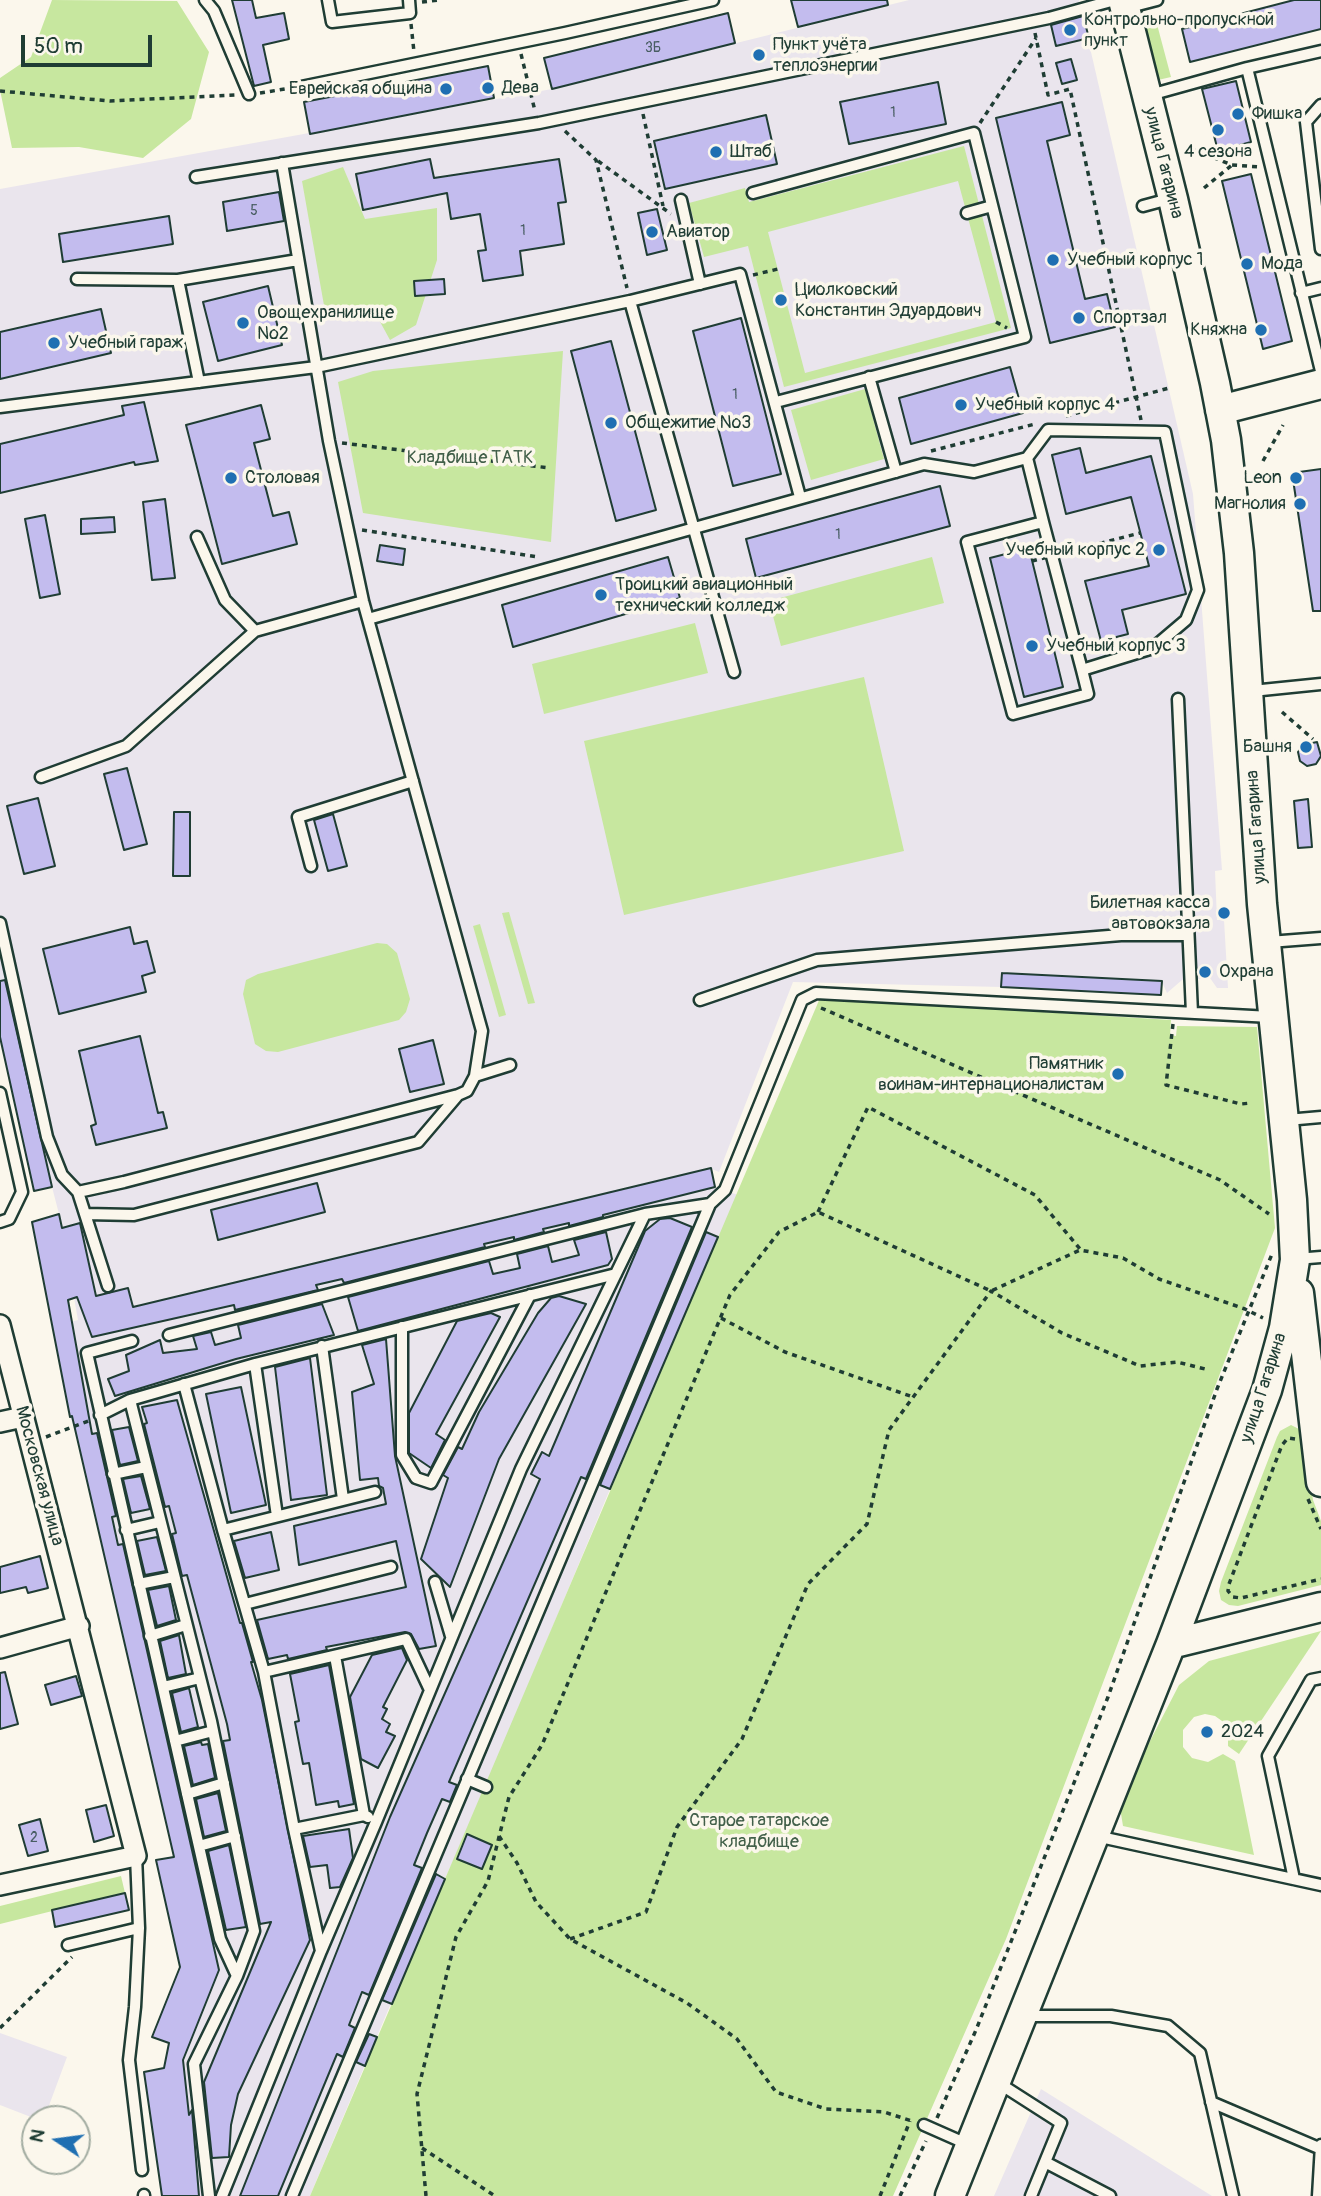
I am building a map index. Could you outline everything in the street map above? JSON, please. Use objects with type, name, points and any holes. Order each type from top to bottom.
[{"type":"main road","name":"улица Гагарина","points":[[955,2192],[996,2082],[1171,1644],[1267,1390],[1284,1328],[1297,1255],[1265,942],[1239,553],[1220,410],[1173,198],[1121,3]]},
{"type":"main road","points":[[1220,410],[1321,384]]},
{"type":"main road","points":[[1297,1255],[1314,1484]]},
{"type":"main road","points":[[1171,1644],[1321,1607]]},
{"type":"street","name":"Московская улица","points":[[0,1325],[136,1856]]},
{"type":"street","points":[[0,1422],[23,1417]]},
{"type":"street","points":[[0,1647],[79,1626]]},
{"type":"street","points":[[0,1885],[136,1856]]},
{"type":"lane","points":[[205,0],[214,11],[249,94]]},
{"type":"lane","points":[[328,0],[332,22],[410,13],[409,0]]},
{"type":"lane","points":[[301,87],[518,42],[687,3],[713,0]]},
{"type":"lane","points":[[196,177],[539,123],[1121,3],[1157,0]]},
{"type":"lane","points":[[1147,96],[1321,51]]},
{"type":"lane","points":[[1247,68],[1321,371]]},
{"type":"lane","points":[[1321,105],[1306,122],[1321,249]]},
{"type":"lane","points":[[753,193],[974,133],[1025,337],[776,402]]},
{"type":"lane","points":[[78,1192],[458,1095],[467,1091],[475,1076],[482,1031],[363,601],[329,441],[282,163]]},
{"type":"lane","points":[[1143,206],[1173,198]]},
{"type":"lane","points":[[681,200],[701,284]]},
{"type":"lane","points":[[967,213],[992,206]]},
{"type":"lane","points":[[77,279],[178,280],[298,260]]},
{"type":"lane","points":[[0,407],[316,367],[740,274],[800,497]]},
{"type":"lane","points":[[178,280],[199,382]]},
{"type":"lane","points":[[1300,293],[1321,288]]},
{"type":"lane","points":[[630,300],[734,672]]},
{"type":"lane","points":[[869,377],[896,472]]},
{"type":"lane","points":[[368,619],[924,464],[974,472],[1027,458],[1048,430],[1165,432],[1198,590],[1186,620],[1153,648],[1082,670]]},
{"type":"lane","points":[[1027,458],[1088,694],[1013,714],[967,541],[1043,522]]},
{"type":"lane","points":[[197,537],[225,600],[255,631]]},
{"type":"lane","points":[[41,777],[126,746],[255,631],[363,601]]},
{"type":"lane","points":[[1248,692],[1321,684]]},
{"type":"lane","points":[[1178,699],[1192,1013]]},
{"type":"lane","points":[[311,866],[298,817],[412,781]]},
{"type":"lane","points":[[0,923],[47,1137],[62,1175],[78,1192],[108,1286]]},
{"type":"lane","points":[[700,1000],[817,960],[1121,935],[1188,935]]},
{"type":"lane","points":[[1265,942],[1321,938]]},
{"type":"lane","points":[[292,2196],[710,1204],[725,1190],[802,1000],[816,993],[1272,1017]]},
{"type":"lane","points":[[475,1076],[510,1065]]},
{"type":"lane","points":[[0,1093],[22,1192],[9,1219],[0,1222]]},
{"type":"lane","points":[[85,1214],[134,1215],[418,1142],[458,1095]]},
{"type":"lane","points":[[1283,1120],[1321,1117]]},
{"type":"lane","points":[[169,1335],[645,1214],[710,1204]]},
{"type":"lane","points":[[222,2196],[521,1468],[645,1214]]},
{"type":"lane","points":[[100,1415],[130,1400],[255,1364],[616,1274]]},
{"type":"lane","points":[[402,1327],[402,1455],[416,1478],[431,1483],[530,1295]]},
{"type":"lane","points":[[132,1341],[87,1353],[220,1939],[237,1976]]},
{"type":"lane","points":[[322,1346],[343,1499]]},
{"type":"lane","points":[[255,1364],[277,1516]]},
{"type":"lane","points":[[184,1384],[264,1672],[321,1951]]},
{"type":"lane","points":[[130,1400],[213,1731],[254,1931],[237,1976],[194,2064],[209,2196]]},
{"type":"lane","points":[[113,1474],[146,1467]]},
{"type":"lane","points":[[223,1530],[375,1492]]},
{"type":"lane","points":[[127,1530],[160,1522]]},
{"type":"lane","points":[[245,1604],[391,1567]]},
{"type":"lane","points":[[139,1584],[174,1577]]},
{"type":"lane","points":[[435,1582],[451,1636]]},
{"type":"lane","points":[[150,1636],[186,1625]]},
{"type":"lane","points":[[264,1672],[406,1639],[429,1688]]},
{"type":"lane","points":[[335,1656],[364,1815]]},
{"type":"lane","points":[[163,1687],[200,1678]]},
{"type":"lane","points":[[1294,1879],[1268,1756],[1311,1680],[1321,1678]]},
{"type":"lane","points":[[175,1741],[213,1731]]},
{"type":"lane","points":[[467,1779],[486,1787]]},
{"type":"lane","points":[[187,1794],[224,1783]]},
{"type":"lane","points":[[294,1829],[364,1815],[376,1822]]},
{"type":"lane","points":[[199,1846],[235,1836]]},
{"type":"lane","points":[[1094,1836],[1321,1885]]},
{"type":"lane","points":[[136,1856],[139,1928],[135,2007],[128,2060],[142,2170]]},
{"type":"lane","points":[[68,1945],[139,1928]]},
{"type":"lane","points":[[1023,2016],[1111,2015],[1168,2026],[1200,2053],[1233,2196]]},
{"type":"lane","points":[[996,2082],[1061,2123],[1031,2196]]},
{"type":"lane","points":[[1211,2102],[1321,2146],[1318,2196]]},
{"type":"lane","points":[[928,2127],[971,2146]]},
{"type":"lane","points":[[1045,2162],[1110,2196]]},
{"type":"path","points":[[410,13],[415,64]]},
{"type":"path","points":[[974,133],[1049,18]]},
{"type":"path","points":[[1032,21],[1048,95],[1070,89],[1144,432]]},
{"type":"path","points":[[518,42],[539,123]]},
{"type":"path","points":[[0,91],[110,101],[249,94],[301,87]]},
{"type":"path","points":[[640,102],[663,208]]},
{"type":"path","points":[[552,120],[596,160],[687,225]]},
{"type":"path","points":[[1195,150],[1232,165],[1272,168]]},
{"type":"path","points":[[596,160],[630,300]]},
{"type":"path","points":[[1204,188],[1232,165]]},
{"type":"path","points":[[741,278],[778,269]]},
{"type":"path","points":[[1060,417],[1169,388]]},
{"type":"path","points":[[931,450],[1047,421]]},
{"type":"path","points":[[1264,461],[1283,425]]},
{"type":"path","points":[[329,441],[550,468]]},
{"type":"path","points":[[348,528],[571,562]]},
{"type":"path","points":[[1032,561],[1140,533]]},
{"type":"path","points":[[1282,712],[1313,739]]},
{"type":"path","points":[[802,1000],[1220,1180],[1269,1214]]},
{"type":"path","points":[[1174,1012],[1166,1085],[1241,1104],[1251,1104]]},
{"type":"path","points":[[426,2196],[417,2094],[456,1937],[488,1881],[509,1797],[542,1745],[730,1295],[779,1232],[818,1212],[868,1107],[1035,1195],[1080,1250]]},
{"type":"path","points":[[818,1212],[991,1291],[1062,1333],[1140,1366],[1177,1362],[1205,1369]]},
{"type":"path","points":[[570,1939],[646,1912],[677,1827],[742,1739],[808,1584],[867,1524],[889,1430],[991,1291],[1080,1250],[1123,1258],[1159,1279],[1245,1309]]},
{"type":"path","points":[[900,2196],[928,2127],[976,2030],[1108,1697],[1217,1389],[1297,1255]]},
{"type":"path","points":[[721,1318],[785,1352],[913,1397]]},
{"type":"path","points":[[31,1443],[100,1415]]},
{"type":"path","points":[[1299,1441],[1288,1438],[1282,1445],[1228,1584],[1228,1591],[1233,1597],[1241,1598],[1321,1579]]},
{"type":"path","points":[[1314,1484],[1311,1510],[1321,1529]]},
{"type":"path","points":[[499,1835],[517,1863],[536,1902],[570,1939],[687,2003],[737,2039],[776,2092],[826,2109],[884,2112],[928,2127]]},
{"type":"path","points":[[0,2028],[88,1940]]},
{"type":"path","points":[[880,2196],[910,2121]]},
{"type":"path","points":[[422,2148],[495,2196]]},
{"type":"shaded area","name":"Троицкий авиационный технический колледж","points":[[909,0],[1079,0],[1193,494],[1222,870],[1215,871],[1217,920],[1224,920],[1228,988],[1217,988],[1210,978],[1182,980],[1167,993],[1162,982],[1161,995],[1001,987],[793,982],[719,1172],[712,1169],[715,1187],[738,1195],[610,1489],[486,1787],[415,1946],[310,2196],[162,2196],[164,2068],[169,2043],[152,2037],[180,1967],[156,1860],[174,1856],[77,1435],[70,1417],[53,1327],[78,1320],[59,1214],[52,1187],[34,1191],[0,1037],[0,189],[552,89]]},
{"type":"shaded area","points":[[0,2033],[67,2057],[49,2105],[21,2105],[21,2113],[0,2105]]},
{"type":"shaded area","points":[[1041,2089],[1212,2196],[994,2196]]},
{"type":"green space","points":[[52,0],[177,1],[209,52],[191,119],[143,158],[79,147],[12,148],[0,78],[31,57]]},
{"type":"green space","points":[[1154,13],[1171,77],[1158,80],[1141,17]]},
{"type":"green space","points":[[964,146],[1011,328],[784,387],[748,246],[704,257],[689,203],[745,188],[749,202]],"holes":[[[958,181],[996,322],[805,373],[768,232]]]},
{"type":"green space","points":[[343,167],[365,219],[437,208],[437,260],[416,325],[390,340],[372,307],[325,311],[302,181]]},
{"type":"green space","name":"Кладбище ТАТК","points":[[563,351],[551,542],[363,513],[338,382],[373,371]]},
{"type":"green space","points":[[865,389],[884,459],[811,480],[791,410]]},
{"type":"green space","points":[[932,557],[944,603],[781,646],[769,601]]},
{"type":"green space","points":[[695,623],[708,673],[544,714],[532,664]]},
{"type":"green space","points":[[864,677],[904,851],[624,915],[584,741]]},
{"type":"green space","points":[[509,912],[535,1003],[528,1004],[502,913]]},
{"type":"green space","points":[[480,924],[506,1015],[499,1017],[473,926]]},
{"type":"green space","points":[[377,943],[387,944],[397,953],[410,999],[406,1012],[399,1020],[278,1052],[266,1051],[255,1044],[243,994],[246,980],[258,974]]},
{"type":"green space","name":"Старое татарское кладбище","points":[[820,998],[1171,1020],[1170,1035],[1176,1036],[1177,1026],[1257,1027],[1275,1228],[1006,1939],[893,2196],[310,2196]]},
{"type":"green space","points":[[1291,1425],[1303,1431],[1313,1500],[1321,1521],[1321,1585],[1238,1606],[1229,1605],[1221,1600],[1221,1582],[1277,1437],[1280,1431]]},
{"type":"green space","points":[[1321,1631],[1239,1754],[1228,1746],[1228,1729],[1215,1716],[1205,1714],[1194,1717],[1183,1730],[1183,1747],[1192,1758],[1208,1762],[1223,1754],[1235,1761],[1254,1855],[1123,1826],[1119,1801],[1179,1685],[1209,1661]]},
{"type":"green space","points":[[121,1876],[125,1893],[0,1924],[0,1906]]},
{"type":"building","points":[[232,0],[252,0],[256,18],[284,13],[289,39],[263,45],[271,82],[254,86]]},
{"type":"building","points":[[791,0],[887,0],[888,5],[798,27]]},
{"type":"building","points":[[1294,0],[1321,0],[1321,29],[1190,62],[1182,29]]},
{"type":"building","points":[[728,13],[735,43],[552,89],[544,58]]},
{"type":"building","name":"Контрольно-пропускной пункт","points":[[1083,16],[1089,38],[1056,46],[1051,25]]},
{"type":"building","points":[[1071,59],[1077,80],[1062,84],[1056,63]]},
{"type":"building","points":[[488,66],[494,98],[310,134],[304,102]]},
{"type":"building","points":[[1236,81],[1251,142],[1218,151],[1202,89]]},
{"type":"building","points":[[938,82],[946,124],[849,144],[840,102]]},
{"type":"building","name":"Учебный корпус 1","points":[[1062,102],[1070,135],[1047,141],[1085,299],[1107,294],[1115,327],[1050,343],[996,118]]},
{"type":"building","name":"Штаб","points":[[766,115],[777,164],[665,189],[654,141]]},
{"type":"building","points":[[430,159],[434,178],[559,159],[566,202],[558,203],[564,244],[520,251],[523,275],[483,281],[478,251],[486,250],[480,214],[451,219],[447,193],[363,210],[356,174]]},
{"type":"building","points":[[1251,174],[1292,341],[1263,349],[1222,181]]},
{"type":"building","points":[[279,192],[284,221],[227,231],[223,202]]},
{"type":"building","name":"Авиатор","points":[[657,209],[667,250],[647,255],[638,213]]},
{"type":"building","points":[[169,216],[173,244],[63,262],[59,234]]},
{"type":"building","points":[[444,279],[445,294],[415,296],[414,281]]},
{"type":"building","name":"Овощехранилище №2","points":[[268,286],[282,345],[218,361],[203,302]]},
{"type":"building","name":"Учебный гараж","points":[[101,309],[111,353],[0,379],[0,332]]},
{"type":"building","points":[[741,318],[781,474],[733,486],[693,331]]},
{"type":"building","name":"Общежитие №3","points":[[611,341],[656,510],[616,521],[571,351]]},
{"type":"building","name":"Учебный корпус 4","points":[[1010,367],[1023,413],[911,444],[899,398]]},
{"type":"building","points":[[144,402],[158,461],[135,465],[134,462],[0,493],[0,444],[124,415],[122,406]]},
{"type":"building","name":"Столовая","points":[[261,405],[270,439],[254,443],[273,516],[289,512],[297,544],[222,564],[186,425]]},
{"type":"building","name":"Учебный корпус 2","points":[[1080,448],[1086,473],[1151,456],[1186,594],[1122,610],[1128,634],[1101,641],[1085,581],[1149,566],[1131,497],[1066,514],[1052,455]]},
{"type":"building","points":[[1321,469],[1321,611],[1313,611],[1292,473]]},
{"type":"building","points":[[940,486],[950,526],[756,578],[746,539]]},
{"type":"building","points":[[165,499],[175,578],[152,580],[143,502]]},
{"type":"building","points":[[45,515],[60,594],[40,598],[25,519]]},
{"type":"building","points":[[114,517],[115,532],[81,534],[81,519]]},
{"type":"building","points":[[380,545],[405,549],[403,565],[377,561]]},
{"type":"building","name":"Учебный корпус 3","points":[[1029,548],[1063,687],[1024,697],[990,558]]},
{"type":"building","points":[[668,557],[680,598],[513,647],[502,605]]},
{"type":"building","points":[[1317,742],[1321,756],[1316,764],[1307,766],[1300,761],[1298,752],[1303,745]]},
{"type":"building","points":[[127,768],[147,844],[124,850],[104,774]]},
{"type":"building","points":[[38,798],[55,866],[24,874],[7,806]]},
{"type":"building","points":[[1308,799],[1312,847],[1298,848],[1294,801]]},
{"type":"building","points":[[174,812],[190,812],[190,876],[173,876]]},
{"type":"building","points":[[333,814],[347,866],[328,871],[314,820]]},
{"type":"building","points":[[130,927],[134,944],[147,941],[155,972],[142,976],[146,992],[59,1014],[43,949]]},
{"type":"building","points":[[1002,973],[1162,981],[1161,995],[1001,987]]},
{"type":"building","points":[[5,980],[52,1187],[34,1191],[0,1037],[0,981]]},
{"type":"building","points":[[140,1036],[158,1113],[163,1112],[167,1128],[96,1145],[91,1126],[96,1124],[79,1051]]},
{"type":"building","points":[[433,1040],[444,1084],[410,1092],[399,1049]]},
{"type":"building","points":[[711,1168],[715,1187],[569,1226],[569,1223],[543,1229],[544,1232],[514,1240],[514,1237],[484,1244],[485,1247],[344,1283],[342,1279],[316,1285],[318,1290],[235,1310],[234,1305],[92,1337],[77,1297],[68,1300],[92,1434],[97,1433],[116,1516],[112,1517],[118,1545],[123,1544],[219,1970],[183,2060],[189,2115],[192,2110],[199,2196],[162,2196],[144,2072],[164,2068],[169,2043],[152,2037],[180,1967],[156,1860],[174,1857],[72,1416],[70,1417],[32,1222],[59,1214],[62,1228],[80,1223],[96,1296],[128,1288],[133,1307]]},
{"type":"building","points":[[317,1183],[325,1212],[218,1240],[211,1210]]},
{"type":"building","points":[[670,1218],[692,1227],[586,1479],[581,1477],[449,1782],[457,1785],[450,1802],[442,1799],[427,1833],[414,1865],[422,1868],[369,1995],[362,1992],[349,2025],[355,2028],[343,2057],[337,2054],[278,2196],[240,2196],[390,1817],[540,1479],[531,1474],[542,1452],[549,1456],[645,1231],[660,1219]]},
{"type":"building","points":[[606,1232],[612,1259],[608,1265],[358,1331],[348,1297],[489,1261],[493,1274],[520,1268],[517,1254],[548,1246],[552,1262],[579,1255],[574,1240]]},
{"type":"building","points":[[706,1232],[718,1237],[610,1489],[600,1485]]},
{"type":"building","points":[[559,1296],[586,1304],[499,1459],[450,1587],[421,1559],[448,1478],[443,1475],[458,1447],[462,1449],[479,1412],[538,1313],[551,1298]]},
{"type":"building","points":[[322,1304],[334,1335],[236,1359],[115,1396],[108,1379],[129,1371],[126,1355],[160,1340],[163,1353],[197,1349],[193,1336],[211,1332],[215,1345],[241,1338],[238,1325]]},
{"type":"building","points":[[491,1313],[500,1317],[436,1434],[445,1440],[431,1468],[409,1453],[409,1413],[457,1321]]},
{"type":"building","points":[[386,1339],[395,1456],[436,1646],[419,1649],[411,1634],[405,1632],[326,1647],[327,1650],[288,1659],[287,1655],[268,1659],[257,1620],[406,1587],[396,1541],[299,1565],[294,1526],[386,1504],[378,1478],[360,1480],[352,1392],[374,1384],[362,1345]]},
{"type":"building","points":[[310,1358],[327,1495],[291,1500],[275,1367]]},
{"type":"building","points":[[241,1387],[266,1505],[231,1513],[206,1394]]},
{"type":"building","points":[[177,1400],[253,1662],[310,1940],[238,2094],[231,2125],[229,2157],[212,2158],[204,2082],[271,1922],[260,1924],[223,1741],[230,1740],[227,1724],[187,1575],[182,1576],[172,1534],[176,1533],[169,1506],[165,1507],[144,1424],[147,1423],[142,1407]]},
{"type":"building","points":[[129,1427],[138,1461],[120,1465],[112,1430]]},
{"type":"building","points":[[141,1476],[150,1509],[131,1513],[123,1479]]},
{"type":"building","points":[[271,1532],[279,1570],[245,1578],[234,1541]]},
{"type":"building","points":[[157,1537],[166,1571],[145,1575],[137,1541]]},
{"type":"building","points":[[40,1556],[48,1588],[28,1593],[26,1587],[0,1593],[0,1567]]},
{"type":"building","points":[[169,1586],[176,1620],[157,1626],[148,1590]]},
{"type":"building","points":[[179,1635],[186,1674],[168,1678],[160,1641]]},
{"type":"building","points":[[402,1648],[407,1660],[383,1707],[387,1709],[382,1719],[390,1724],[386,1732],[395,1736],[378,1768],[361,1759],[350,1697],[372,1655]]},
{"type":"building","points":[[329,1665],[354,1804],[339,1807],[338,1801],[316,1805],[309,1763],[303,1764],[295,1722],[299,1721],[290,1674]]},
{"type":"building","points":[[5,1672],[18,1724],[0,1729],[0,1673]]},
{"type":"building","points":[[76,1676],[82,1696],[51,1705],[45,1685]]},
{"type":"building","points":[[189,1688],[198,1727],[181,1732],[172,1693]]},
{"type":"building","points":[[201,1742],[202,1745],[208,1744],[215,1778],[193,1785],[184,1746]]},
{"type":"building","points":[[218,1793],[226,1831],[204,1837],[196,1799]]},
{"type":"building","points":[[106,1805],[114,1836],[94,1842],[86,1810]]},
{"type":"building","points":[[40,1819],[48,1851],[28,1856],[19,1825]]},
{"type":"building","points":[[349,1829],[353,1858],[340,1887],[330,1888],[327,1865],[310,1867],[303,1836]]},
{"type":"building","points":[[467,1834],[492,1845],[482,1869],[457,1859]]},
{"type":"building","points":[[229,1845],[246,1927],[226,1930],[208,1851]]},
{"type":"building","points":[[436,1874],[445,1879],[392,2004],[382,2000]]},
{"type":"building","points":[[125,1893],[129,1910],[55,1927],[52,1910]]},
{"type":"building","points":[[369,2034],[377,2037],[365,2066],[356,2062]]},
{"type":"place","name":"Контрольно-пропускной пункт","points":[[1070,30]]},
{"type":"place","name":"Пункт учёта теплоэнергии","points":[[759,55]]},
{"type":"place","name":"Дева","points":[[488,88]]},
{"type":"place","name":"Еврейская община","points":[[446,89]]},
{"type":"place","name":"Фишка","points":[[1238,114]]},
{"type":"place","name":"4 сезона","points":[[1218,130]]},
{"type":"place","name":"Штаб","points":[[716,152]]},
{"type":"place","name":"Авиатор","points":[[652,232]]},
{"type":"place","name":"Учебный корпус 1","points":[[1053,260]]},
{"type":"place","name":"Мода","points":[[1247,264]]},
{"type":"place","name":"Циолковский Константин Эдуардович","points":[[781,300]]},
{"type":"place","name":"Спортзал","points":[[1079,318]]},
{"type":"place","name":"Овощехранилище №2","points":[[243,323]]},
{"type":"place","name":"Княжна","points":[[1261,330]]},
{"type":"place","name":"Учебный гараж","points":[[54,343]]},
{"type":"place","name":"Учебный корпус 4","points":[[961,405]]},
{"type":"place","name":"Общежитие №3","points":[[611,423]]},
{"type":"place","name":"Столовая","points":[[231,478]]},
{"type":"place","name":"Leon","points":[[1296,478]]},
{"type":"place","name":"Магнолия","points":[[1300,504]]},
{"type":"place","name":"Учебный корпус 2","points":[[1159,550]]},
{"type":"place","name":"Троицкий авиационный технический колледж","points":[[601,595]]},
{"type":"place","name":"Учебный корпус 3","points":[[1032,646]]},
{"type":"place","name":"Башня","points":[[1306,747]]},
{"type":"place","name":"Билетная касса автовокзала","points":[[1224,913]]},
{"type":"place","name":"Охрана","points":[[1205,972]]},
{"type":"place","name":"Памятник воинам-интернационалистам","points":[[1118,1074]]},
{"type":"place","name":"2024","points":[[1207,1732]]}]
